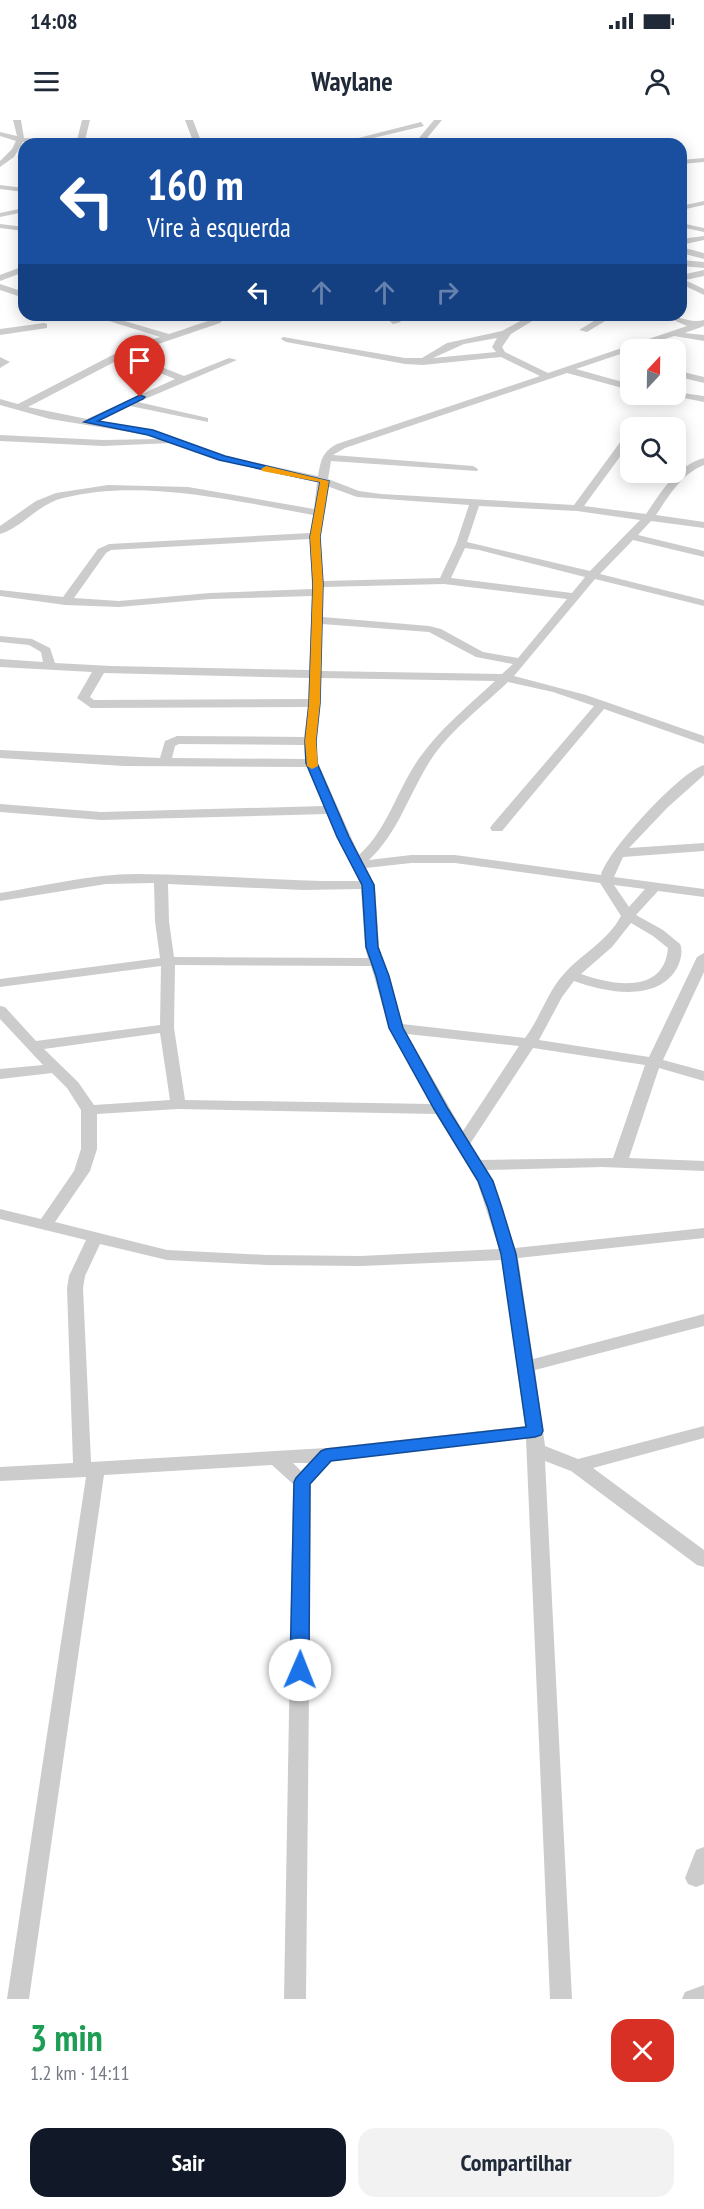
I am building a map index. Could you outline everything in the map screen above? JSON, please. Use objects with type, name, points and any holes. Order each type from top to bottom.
[{"type":"street","points":[[17,120],[22,130],[21,138]]},
{"type":"street","points":[[81,138],[86,120]]},
{"type":"street","points":[[189,120],[196,138]]},
{"type":"street","points":[[397,120],[421,124]]},
{"type":"street","points":[[364,138],[421,124],[435,123]]},
{"type":"street","points":[[423,138],[435,123]]},
{"type":"street","points":[[1,135],[22,130]]},
{"type":"street","points":[[1,135],[18,139]]},
{"type":"street","points":[[0,165],[18,145]]},
{"type":"street","points":[[687,161],[704,160]]},
{"type":"street","points":[[0,187],[18,189]]},
{"type":"street","points":[[687,207],[704,203]]},
{"type":"street","points":[[0,215],[18,211]]},
{"type":"street","points":[[0,226],[18,228]]},
{"type":"street","points":[[687,226],[704,230]]},
{"type":"street","points":[[687,241],[704,238]]},
{"type":"street","points":[[687,252],[704,256]]},
{"type":"street","points":[[687,264],[704,265]]},
{"type":"street","points":[[0,278],[18,271]]},
{"type":"street","points":[[687,278],[704,273]]},
{"type":"street","points":[[687,283],[704,292]]},
{"type":"street","points":[[0,287],[18,293]]},
{"type":"street","points":[[114,321],[167,336]]},
{"type":"street","points":[[18,408],[121,354],[167,336],[217,321]]},
{"type":"street","points":[[527,321],[504,334],[498,340],[497,347],[502,354],[546,375]]},
{"type":"street","points":[[584,330],[600,321]]},
{"type":"street","points":[[664,339],[673,333],[700,324]]},
{"type":"street","points":[[0,332],[44,326]]},
{"type":"street","points":[[673,333],[704,338]]},
{"type":"street","points":[[423,362],[433,353],[450,346],[485,336],[504,334]]},
{"type":"street","points":[[286,339],[423,362],[502,354]]},
{"type":"street","points":[[121,354],[183,379]]},
{"type":"street","points":[[561,1999],[536,1441],[509,1254],[485,1181],[441,1109],[396,1028],[372,947],[368,885],[312,763],[310,741],[314,703],[318,588],[315,537],[325,481],[326,458],[331,451],[546,375],[620,354]]},
{"type":"street","points":[[0,360],[5,361],[0,365]]},
{"type":"street","points":[[89,422],[183,379],[232,360]]},
{"type":"street","points":[[564,369],[620,384]]},
{"type":"street","points":[[686,376],[704,380]]},
{"type":"street","points":[[686,394],[704,385]]},
{"type":"street","points":[[686,395],[704,399]]},
{"type":"street","points":[[0,402],[18,408],[139,430],[258,468],[325,481],[357,494],[577,508],[704,525]]},
{"type":"street","points":[[129,403],[205,420]]},
{"type":"street","points":[[0,438],[103,443],[174,442]]},
{"type":"street","points":[[577,508],[620,450]]},
{"type":"street","points":[[326,458],[473,469]]},
{"type":"street","points":[[358,864],[379,844],[424,760],[442,737],[506,678],[592,576],[649,517],[676,479],[692,466],[704,461]]},
{"type":"street","points":[[0,531],[40,502],[60,495],[108,488],[188,490],[318,513]]},
{"type":"street","points":[[444,581],[476,503]]},
{"type":"street","points":[[632,536],[704,555]]},
{"type":"street","points":[[65,602],[102,551],[109,547],[315,537]]},
{"type":"street","points":[[461,544],[698,601],[704,593]]},
{"type":"street","points":[[0,593],[65,602],[118,604],[318,588],[444,581],[574,597]]},
{"type":"street","points":[[317,620],[429,629],[438,631],[480,655],[520,662]]},
{"type":"street","points":[[0,639],[37,644],[46,650],[50,667]]},
{"type":"street","points":[[0,663],[100,669],[506,678],[539,683],[704,740]]},
{"type":"street","points":[[100,669],[83,698],[91,704],[314,703]]},
{"type":"street","points":[[497,828],[601,705]]},
{"type":"street","points":[[165,762],[169,744],[177,740],[310,741]]},
{"type":"street","points":[[0,754],[165,762],[312,763]]},
{"type":"street","points":[[570,975],[607,987],[650,984],[668,975],[676,958],[675,948],[658,933],[627,916],[606,881],[607,870],[633,836],[680,789],[704,770]]},
{"type":"street","points":[[0,808],[102,816],[332,810]]},
{"type":"street","points":[[633,836],[680,848]]},
{"type":"street","points":[[379,844],[400,860]]},
{"type":"street","points":[[619,853],[704,848]]},
{"type":"street","points":[[358,864],[400,860],[455,859],[704,893]]},
{"type":"street","points":[[0,897],[106,880],[161,879],[303,886],[368,885]]},
{"type":"street","points":[[161,879],[162,921],[168,961],[167,1028],[178,1104]]},
{"type":"street","points":[[462,1144],[540,1029],[562,985],[570,975],[609,944],[622,929],[627,916],[655,886]]},
{"type":"street","points":[[620,1163],[654,1062],[704,957]]},
{"type":"street","points":[[0,983],[168,961],[377,962]]},
{"type":"street","points":[[0,1010],[32,1046],[73,1085],[90,1110],[89,1149],[82,1171],[66,1198],[46,1224]]},
{"type":"street","points":[[32,1046],[167,1028]]},
{"type":"street","points":[[396,1028],[529,1043],[654,1062],[704,1076]]},
{"type":"street","points":[[0,1074],[57,1068]]},
{"type":"street","points":[[90,1110],[178,1104],[441,1109]]},
{"type":"street","points":[[476,1165],[620,1163],[704,1166]]},
{"type":"street","points":[[0,1214],[167,1255],[267,1260],[361,1261],[509,1254],[704,1233]]},
{"type":"street","points":[[18,1999],[89,1469],[75,1288],[77,1276],[95,1238]]},
{"type":"street","points":[[525,1367],[704,1320]]},
{"type":"street","points":[[577,1466],[704,1432]]},
{"type":"street","points":[[0,1474],[536,1441],[577,1466],[703,1559]]},
{"type":"street","points":[[295,1999],[302,1482],[326,1455]]},
{"type":"street","points":[[276,1458],[302,1482]]},
{"type":"street","points":[[696,1878],[704,1856]]},
{"type":"street","points":[[693,1999],[704,1995]]},
{"type":"slow traffic","points":[[266,469],[325,481],[315,537],[318,584],[314,703],[310,741],[312,766]]},
{"type":"route","points":[[140,397],[89,422],[150,432],[222,458],[258,468],[325,481],[315,537],[318,584],[314,703],[310,741],[312,763],[343,837],[368,885],[372,947],[383,976],[396,1028],[441,1109],[485,1181],[495,1208],[509,1254],[535,1431],[326,1455],[302,1482],[300,1670]]}]
